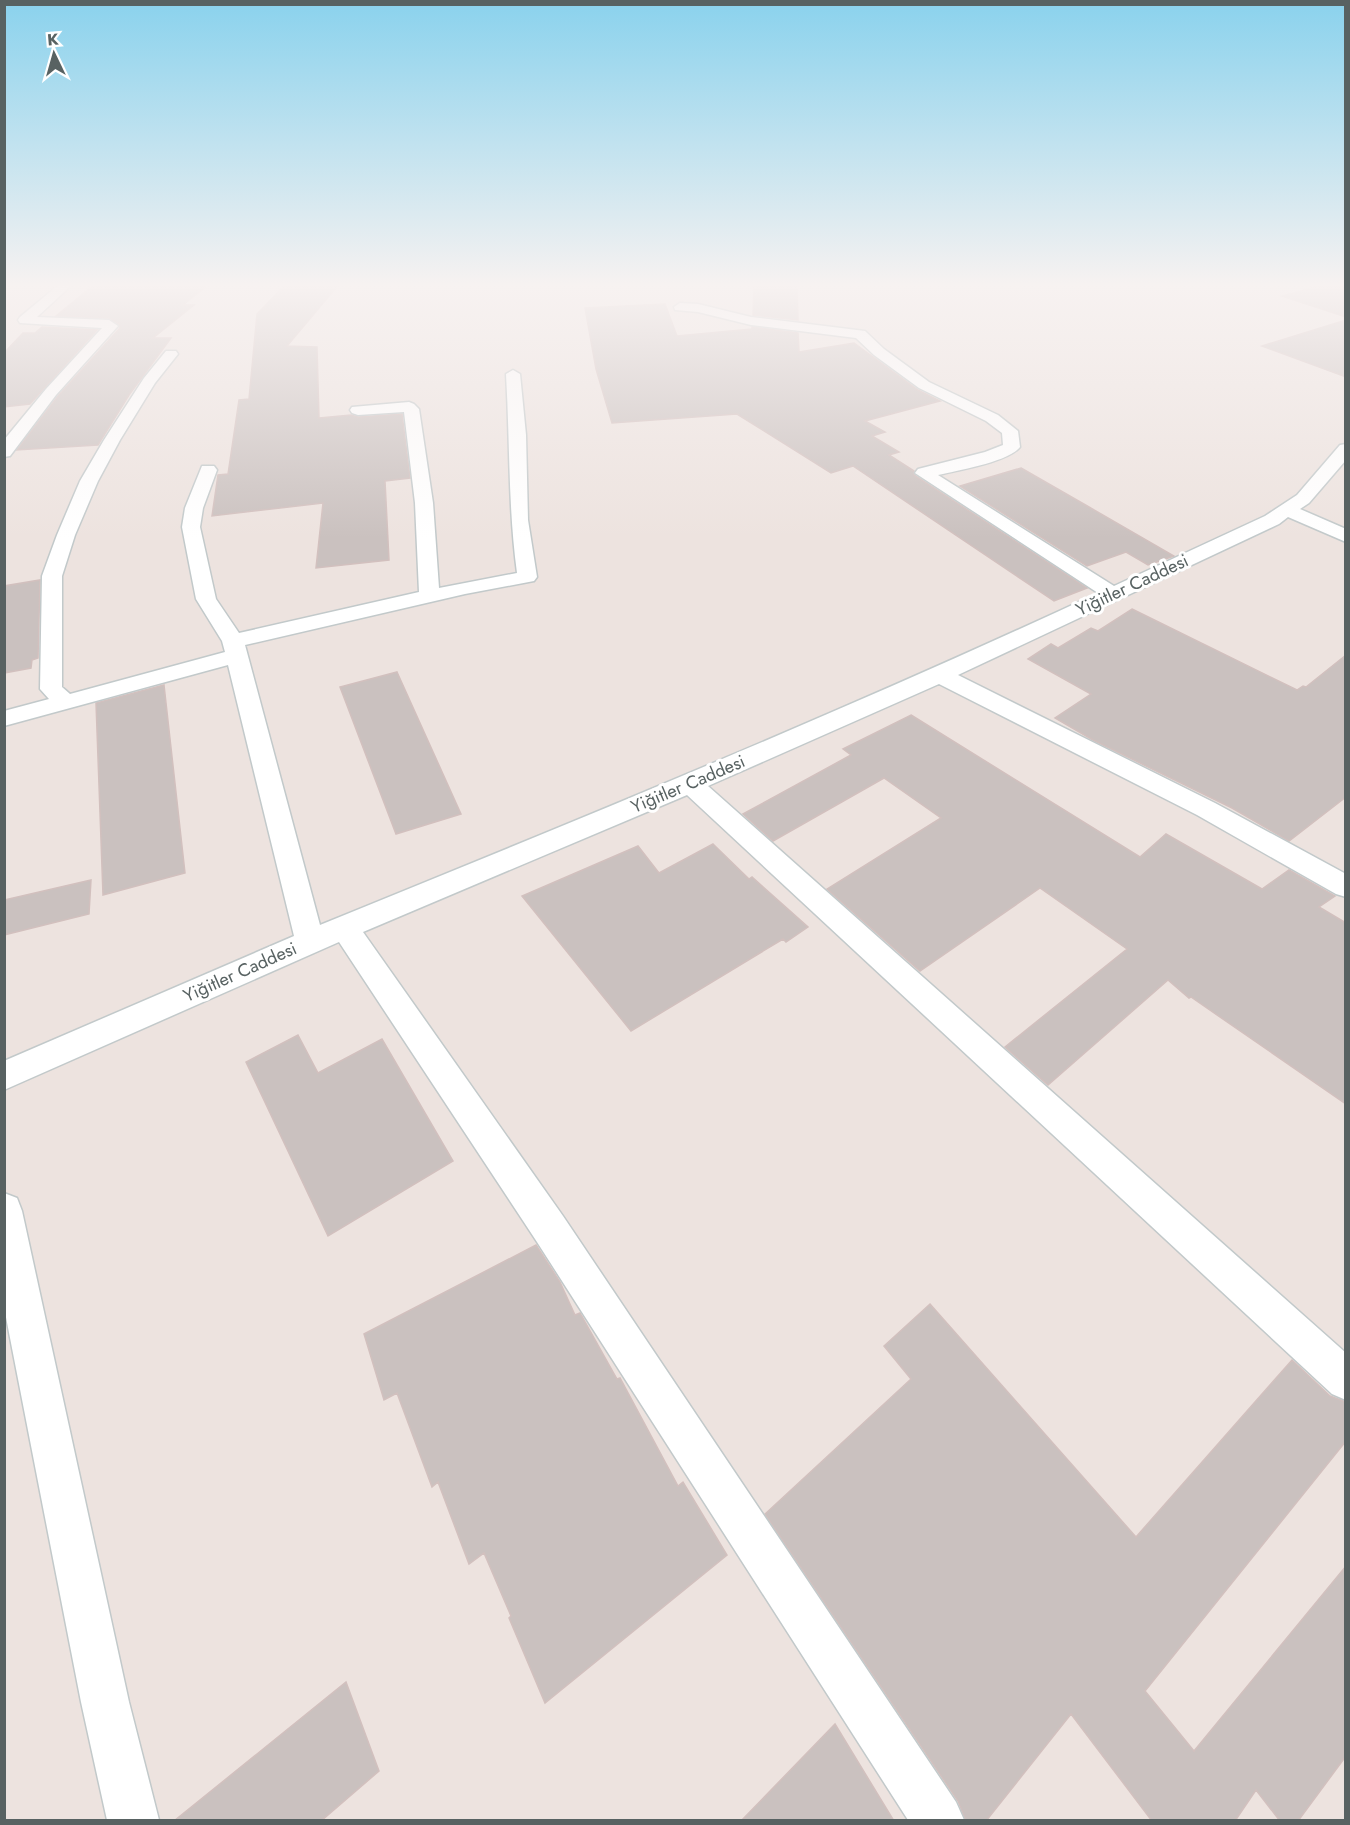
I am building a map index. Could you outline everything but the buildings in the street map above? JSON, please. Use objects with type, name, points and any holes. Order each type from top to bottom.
[{"type":"street","points":[[4,452],[73,368]]},
{"type":"street","points":[[66,703],[51,690],[52,576],[89,481],[149,381],[159,368]]},
{"type":"street","points":[[903,368],[924,385],[992,418],[1010,431],[1011,447],[991,456],[924,473],[1113,594]]},
{"type":"street","points":[[4,719],[66,703],[235,648],[429,597],[527,577],[519,520],[518,435],[513,374]]},
{"type":"street","points":[[358,410],[409,407],[411,409],[421,465],[428,532],[429,597]]},
{"type":"street","name":"Yiğitler Caddesi","points":[[4,1076],[327,935],[690,784],[940,675],[1272,520],[1303,499],[1346,449]]},
{"type":"street","points":[[208,470],[194,508],[191,526],[206,598],[235,648],[327,935],[550,1229],[938,1821]]},
{"type":"street","points":[[1287,510],[1346,536]]},
{"type":"street","points":[[940,675],[1206,809],[1346,887]]},
{"type":"street","points":[[690,784],[1346,1380]]},
{"type":"street","points":[[4,1211],[103,1691],[133,1821]]}]
